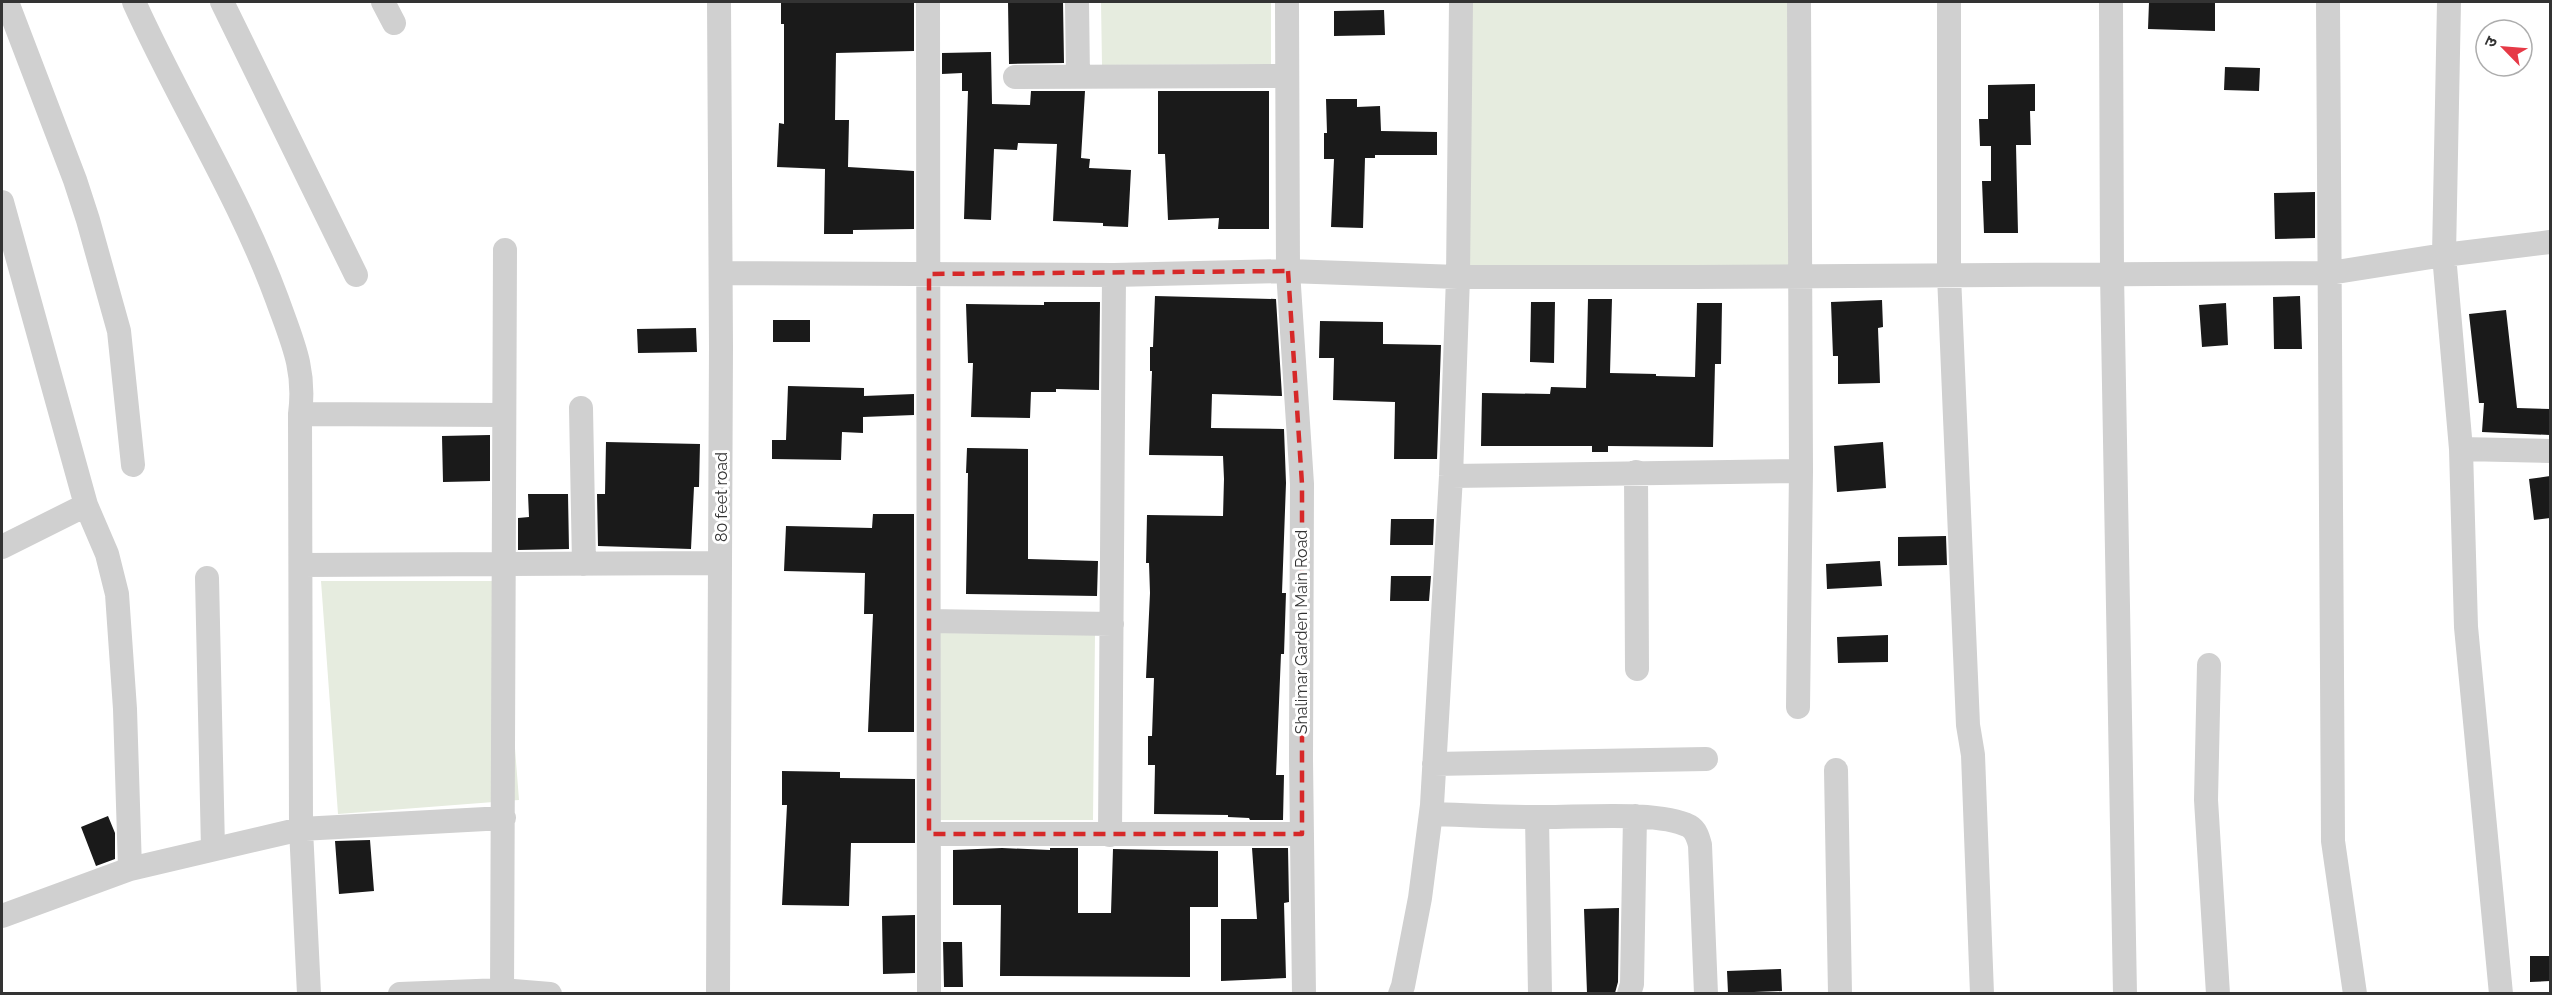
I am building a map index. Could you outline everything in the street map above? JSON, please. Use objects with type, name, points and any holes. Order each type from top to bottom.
[{"type":"street","points":[[7,2],[75,180],[101,264],[119,331],[133,465]]},
{"type":"street","points":[[134,2],[259,250],[300,361],[303,395],[300,414],[301,829],[309,993]]},
{"type":"street","points":[[222,2],[356,275]]},
{"type":"street","points":[[383,2],[394,23]]},
{"type":"street","name":"80 feet road","points":[[718,993],[721,273],[719,2]]},
{"type":"street","points":[[928,2],[929,993]]},
{"type":"street","points":[[1077,2],[1078,77]]},
{"type":"street","name":"Shalimar Garden Main Road","points":[[1287,2],[1288,271],[1302,484],[1304,993]]},
{"type":"street","points":[[1400,993],[1404,986],[1420,898],[1431,814],[1451,476],[1458,277],[1461,2]]},
{"type":"street","points":[[1798,2],[1801,471],[1798,707]]},
{"type":"street","points":[[1948,2],[1949,275],[1967,713],[1973,755],[1982,993]]},
{"type":"street","points":[[2111,2],[2112,274],[2125,993]]},
{"type":"street","points":[[2328,2],[2332,841],[2355,993]]},
{"type":"street","points":[[2449,2],[2445,255],[2461,449],[2466,627],[2501,993]]},
{"type":"street","points":[[1015,77],[1287,75]]},
{"type":"street","points":[[2,202],[86,505],[107,554],[117,594],[121,621],[130,869]]},
{"type":"street","points":[[721,273],[1114,275],[1288,271],[1458,277],[2330,273],[2550,242]]},
{"type":"street","points":[[502,992],[505,250]]},
{"type":"street","points":[[1110,835],[1114,275]]},
{"type":"street","points":[[581,408],[584,564]]},
{"type":"street","points":[[300,414],[504,415]]},
{"type":"street","points":[[2461,449],[2550,451]]},
{"type":"street","points":[[1451,476],[1801,471]]},
{"type":"street","points":[[1636,472],[1637,669]]},
{"type":"street","points":[[2,547],[86,505]]},
{"type":"street","points":[[302,565],[720,563]]},
{"type":"street","points":[[207,578],[213,849]]},
{"type":"street","points":[[929,621],[1112,624]]},
{"type":"street","points":[[2209,665],[2206,800],[2217,993]]},
{"type":"street","points":[[1434,764],[1706,759]]},
{"type":"street","points":[[1836,770],[1840,993]]},
{"type":"street","points":[[1431,814],[1537,817],[1635,816],[1679,822],[1690,827],[1697,834],[1700,845],[1706,993]]},
{"type":"street","points":[[1629,993],[1632,984],[1635,816]]},
{"type":"street","points":[[1537,817],[1540,993]]},
{"type":"street","points":[[2,916],[130,869],[301,829],[504,818]]},
{"type":"street","points":[[929,834],[1302,834]]},
{"type":"street","points":[[400,993],[550,993]]},
{"type":"highlighted area","points":[[1288,271],[1302,484],[1302,834],[929,834],[929,274]]},
{"type":"shaded area","points":[[1101,2],[1271,2],[1271,64],[1102,65]]},
{"type":"shaded area","points":[[1461,2],[1798,2],[1800,276],[1458,277]]},
{"type":"shaded area","points":[[321,581],[502,581],[519,800],[338,814]]},
{"type":"shaded area","points":[[936,633],[1095,634],[1093,820],[934,820]]},
{"type":"building","points":[[781,2],[914,2],[914,51],[836,53],[835,120],[849,120],[848,167],[914,171],[914,229],[853,230],[853,234],[824,234],[825,169],[777,167],[779,123],[784,124],[784,24],[781,24]]},
{"type":"building","points":[[1008,2],[1063,2],[1064,63],[1009,64]]},
{"type":"building","points":[[2149,2],[2215,2],[2215,31],[2148,29]]},
{"type":"building","points":[[1384,10],[1385,35],[1334,36],[1334,11]]},
{"type":"building","points":[[991,52],[992,104],[1030,105],[1031,91],[1085,91],[1081,158],[1090,159],[1089,168],[1131,170],[1128,227],[1103,226],[1103,223],[1053,221],[1057,144],[1018,143],[1017,150],[994,149],[991,220],[964,219],[968,91],[962,91],[962,73],[942,74],[942,53]]},
{"type":"building","points":[[2225,67],[2260,68],[2259,91],[2224,90]]},
{"type":"building","points":[[2035,84],[2035,111],[2030,111],[2031,145],[2016,145],[2018,233],[1984,233],[1982,181],[1991,181],[1991,146],[1980,146],[1979,119],[1988,119],[1988,85]]},
{"type":"building","points":[[1158,91],[1269,91],[1269,229],[1218,229],[1219,218],[1168,220],[1165,154],[1158,154]]},
{"type":"building","points":[[1326,99],[1357,99],[1357,107],[1380,106],[1381,131],[1437,132],[1437,155],[1375,155],[1375,158],[1365,158],[1363,228],[1331,227],[1334,159],[1324,159],[1324,133],[1327,133]]},
{"type":"building","points":[[2315,192],[2315,238],[2275,239],[2274,193]]},
{"type":"building","points":[[1155,296],[1276,299],[1282,396],[1212,394],[1211,428],[1284,429],[1286,483],[1282,593],[1286,593],[1276,775],[1284,775],[1283,820],[1250,820],[1249,818],[1228,817],[1228,815],[1154,814],[1155,765],[1148,765],[1148,736],[1152,736],[1154,678],[1146,678],[1150,593],[1149,563],[1146,563],[1147,515],[1223,516],[1224,479],[1223,456],[1149,455],[1152,371],[1150,371],[1150,347],[1153,347]]},
{"type":"building","points":[[2300,296],[2302,349],[2274,349],[2273,297]]},
{"type":"building","points":[[1588,299],[1612,299],[1610,373],[1656,374],[1656,376],[1695,377],[1697,303],[1722,303],[1721,364],[1715,364],[1713,447],[1608,446],[1608,452],[1592,452],[1592,446],[1481,446],[1482,393],[1550,394],[1551,387],[1586,388]]},
{"type":"building","points":[[1882,300],[1883,327],[1878,328],[1880,383],[1838,384],[1838,356],[1833,356],[1831,302]]},
{"type":"building","points":[[1044,302],[1100,302],[1099,390],[1056,389],[1056,392],[1031,392],[1030,418],[971,417],[973,363],[968,363],[966,304],[1044,305]]},
{"type":"building","points":[[1531,302],[1555,302],[1554,363],[1530,362]]},
{"type":"building","points":[[2226,303],[2228,345],[2202,347],[2199,305]]},
{"type":"building","points":[[2506,310],[2517,408],[2550,409],[2550,435],[2482,432],[2484,403],[2479,403],[2469,314]]},
{"type":"building","points":[[773,320],[810,320],[810,342],[773,342]]},
{"type":"building","points":[[1320,321],[1383,322],[1383,344],[1441,345],[1437,459],[1394,459],[1395,402],[1333,400],[1334,358],[1319,358]]},
{"type":"building","points":[[696,328],[697,352],[638,353],[637,329]]},
{"type":"building","points":[[788,386],[864,388],[864,396],[914,394],[914,415],[863,417],[863,433],[842,432],[841,460],[772,459],[772,440],[786,440]]},
{"type":"building","points":[[490,435],[490,481],[443,482],[442,436]]},
{"type":"building","points":[[606,442],[700,444],[699,487],[694,487],[691,549],[598,546],[597,494],[605,494]]},
{"type":"building","points":[[1883,442],[1886,488],[1837,492],[1834,446]]},
{"type":"building","points":[[967,448],[1028,449],[1028,559],[1098,561],[1097,596],[966,594]]},
{"type":"building","points":[[2550,476],[2550,518],[2534,520],[2529,479]]},
{"type":"building","points":[[528,494],[568,494],[569,549],[518,550],[518,518],[529,517]]},
{"type":"building","points":[[873,514],[914,514],[914,732],[868,732],[873,614],[864,614],[865,573],[784,571],[786,526],[872,528]]},
{"type":"building","points":[[1391,519],[1434,519],[1433,545],[1390,545]]},
{"type":"building","points":[[1946,536],[1947,565],[1898,566],[1898,537]]},
{"type":"building","points":[[1880,561],[1882,586],[1827,589],[1826,564]]},
{"type":"building","points":[[1391,576],[1431,576],[1429,601],[1390,601]]},
{"type":"building","points":[[1888,635],[1888,662],[1838,663],[1837,637]]},
{"type":"building","points":[[782,771],[840,772],[840,778],[915,779],[915,843],[851,843],[849,906],[782,905],[787,805],[782,805]]},
{"type":"building","points":[[108,816],[115,833],[115,859],[96,866],[81,827]]},
{"type":"building","points":[[370,840],[374,891],[339,894],[335,841]]},
{"type":"building","points":[[1002,848],[1050,850],[1050,848],[1078,848],[1078,913],[1111,913],[1113,849],[1218,851],[1218,907],[1190,907],[1190,977],[1000,976],[1001,905],[953,905],[953,850]]},
{"type":"building","points":[[1252,848],[1288,848],[1289,902],[1284,903],[1286,978],[1221,981],[1221,919],[1257,919]]},
{"type":"building","points":[[1619,908],[1618,982],[1615,993],[1587,993],[1584,909]]},
{"type":"building","points":[[915,915],[915,973],[883,974],[882,916]]},
{"type":"building","points":[[943,942],[962,942],[963,987],[944,987]]},
{"type":"building","points":[[2530,956],[2550,956],[2550,981],[2530,982]]},
{"type":"building","points":[[1781,969],[1782,991],[1728,993],[1727,971]]}]
